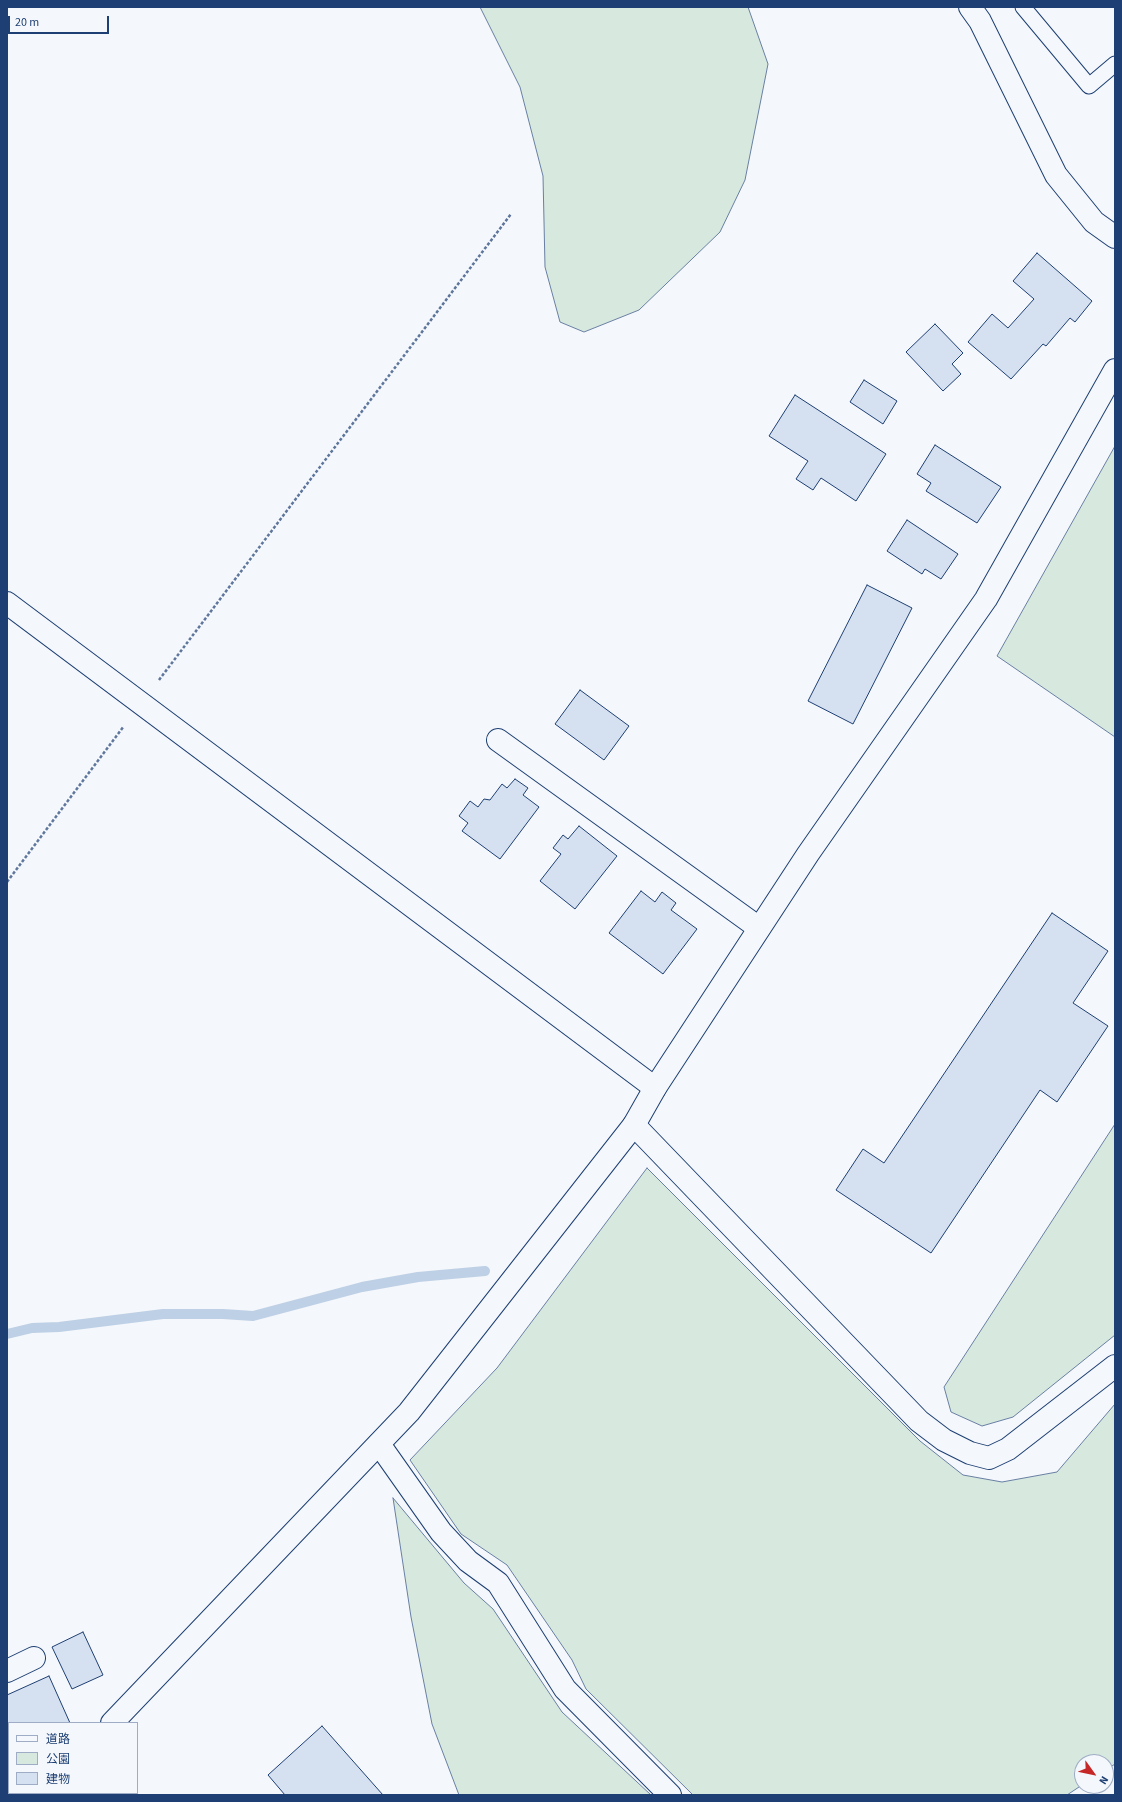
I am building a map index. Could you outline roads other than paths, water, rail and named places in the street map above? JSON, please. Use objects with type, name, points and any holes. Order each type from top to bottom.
[{"type":"street","points":[[970,7],[980,21],[1056,175],[1094,222],[1115,237]]},
{"type":"street","points":[[113,1722],[409,1412],[634,1125],[655,1088],[808,854],[986,599],[1115,370]]},
{"type":"street","points":[[7,603],[655,1088]]},
{"type":"street","points":[[498,740],[759,928]]},
{"type":"street","points":[[634,1125],[919,1420],[944,1440],[970,1453],[989,1458],[1008,1449],[1115,1366]]},
{"type":"street","points":[[379,1444],[441,1532],[468,1561],[498,1583],[565,1689],[670,1795]]},
{"type":"street","points":[[7,1671],[34,1658]]},
{"type":"lane","points":[[1023,7],[1089,86],[1115,64]]},
{"type":"waterway","points":[[7,1334],[32,1328],[59,1327],[163,1314],[223,1314],[253,1316],[362,1287],[418,1277],[485,1271]]}]
